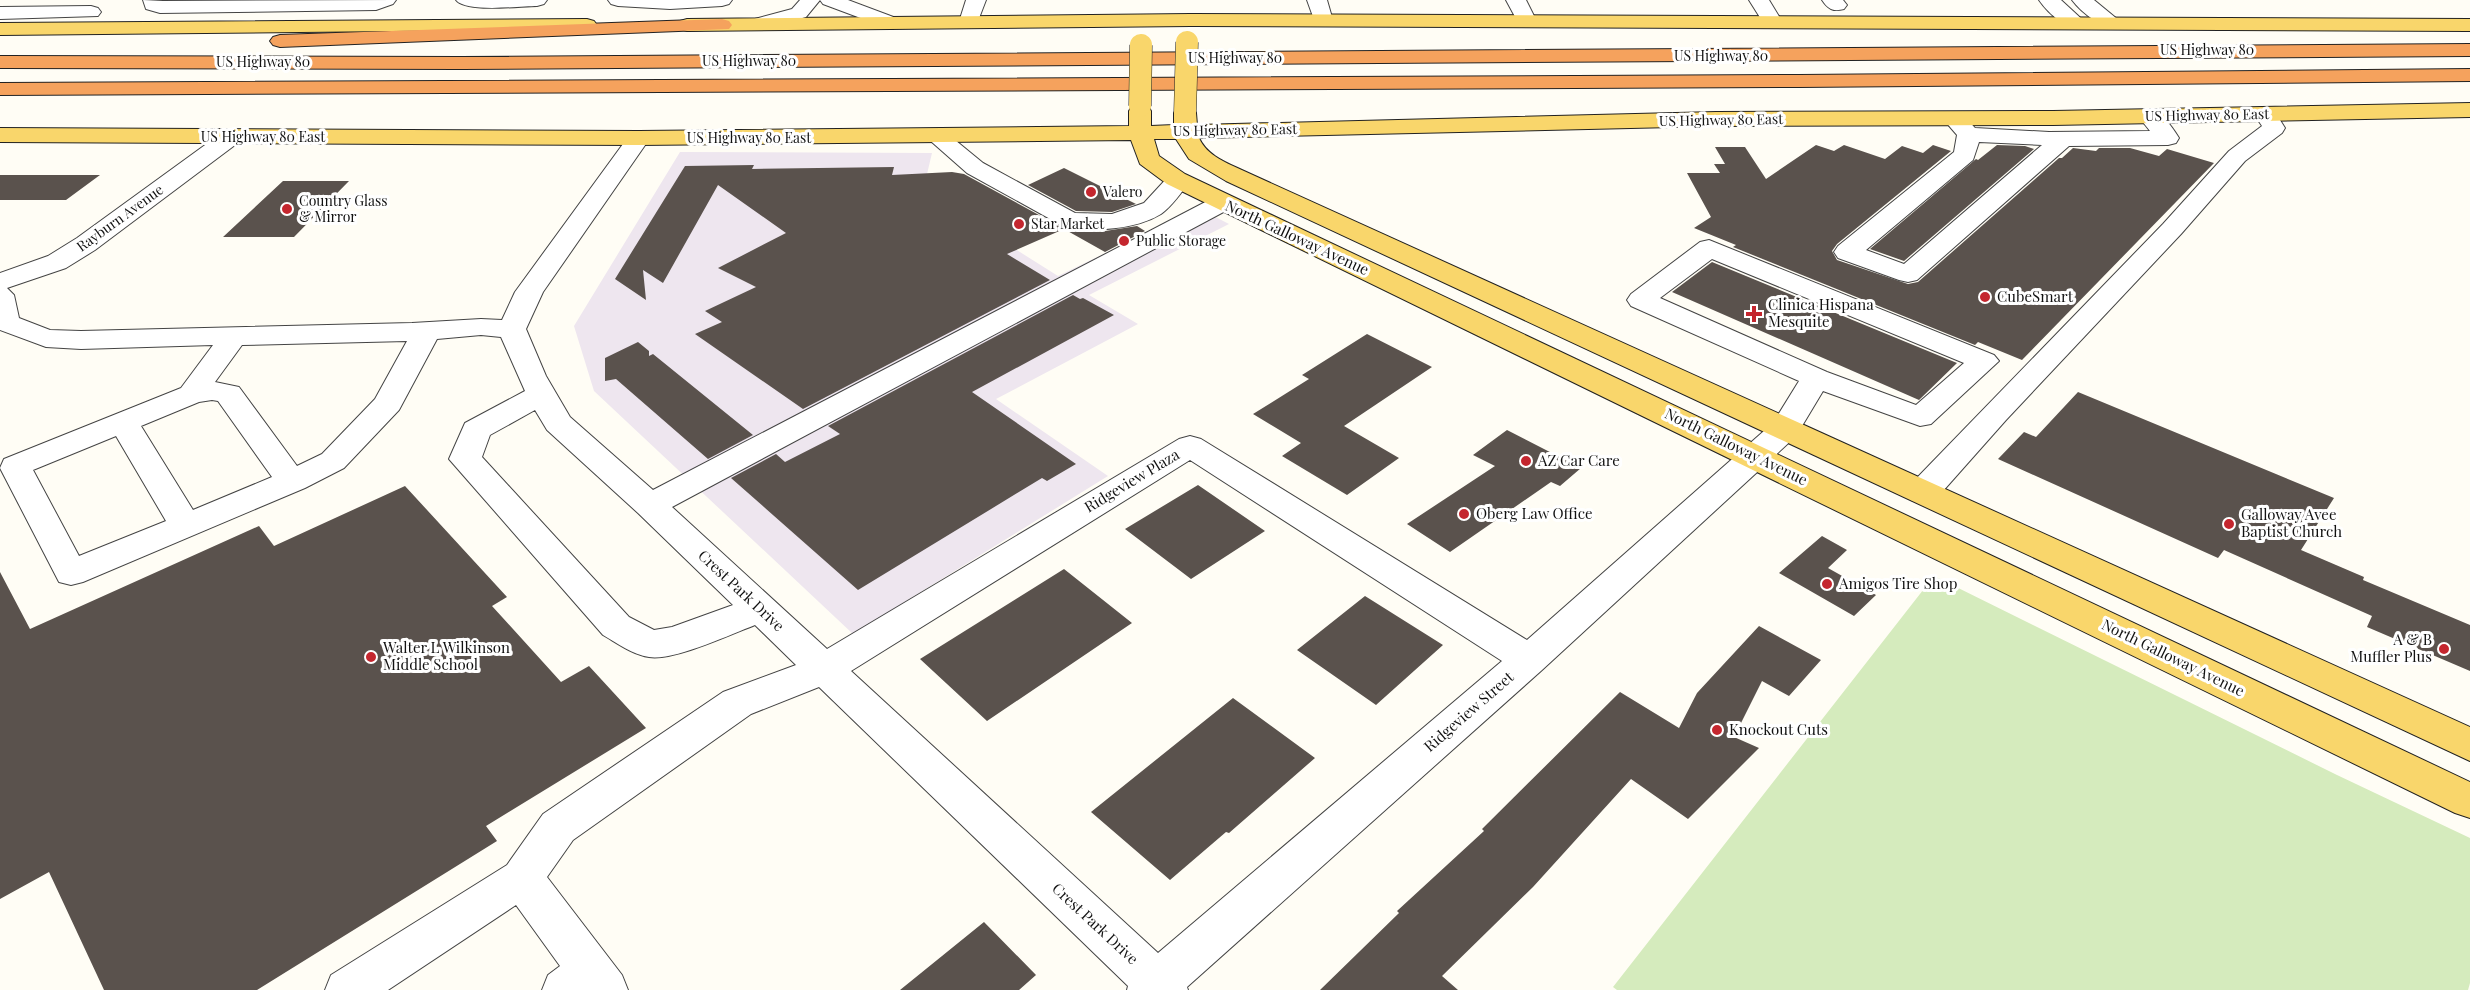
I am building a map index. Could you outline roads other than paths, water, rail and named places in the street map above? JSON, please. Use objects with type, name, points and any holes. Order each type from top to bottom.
[{"type":"highway","points":[[0,50],[722,25]]},
{"type":"highway","name":"US Highway 80","points":[[0,62],[460,63],[2470,50]]},
{"type":"highway","name":"US Highway 80","points":[[0,89],[1799,81],[2470,75]]},
{"type":"main road","points":[[0,29],[969,22],[1143,10],[1191,10],[1323,21],[2470,25]]},
{"type":"main road","name":"North Galloway Avenue","points":[[1143,10],[1140,132],[1148,159],[1176,179],[2470,801]]},
{"type":"main road","points":[[1185,122],[1187,42],[1191,10]]},
{"type":"main road","name":"US Highway 80 East","points":[[0,135],[639,138],[1048,135],[1140,132],[1185,122],[1287,129],[1705,120],[1961,126],[2149,116],[2470,110]]},
{"type":"main road","name":"North Galloway Avenue","points":[[1185,122],[1188,142],[1194,152],[1226,172],[2470,745]]},
{"type":"main road","points":[[1226,172],[1231,146],[1240,138],[1287,129]]},
{"type":"main road","points":[[1048,135],[1098,144],[1199,192],[1234,202],[1265,206],[1298,217],[1382,255],[1419,261]]},
{"type":"street","points":[[65,29],[111,0]]},
{"type":"street","points":[[153,0],[153,5],[160,7],[381,2],[381,8],[357,27]]},
{"type":"street","points":[[466,0],[472,2],[537,0]]},
{"type":"street","points":[[618,0],[670,3],[722,0]]},
{"type":"street","points":[[758,24],[799,13],[811,0]]},
{"type":"street","points":[[839,3],[868,0]]},
{"type":"street","points":[[969,22],[976,0]]},
{"type":"street","points":[[1317,0],[1323,21]]},
{"type":"street","points":[[1516,0],[1527,22]]},
{"type":"street","points":[[1759,0],[1773,22]]},
{"type":"street","points":[[2049,0],[2076,23]]},
{"type":"street","points":[[2082,0],[2112,23]]},
{"type":"street","points":[[228,27],[261,3]]},
{"type":"street","points":[[650,25],[670,3]]},
{"type":"street","points":[[839,3],[889,22]]},
{"type":"street","points":[[0,13],[91,12]]},
{"type":"street","points":[[1923,492],[1995,413],[2172,229],[2237,156],[2274,128],[2265,114]]},
{"type":"street","points":[[2063,139],[1908,274],[1847,252],[1965,155],[1961,126],[2063,139],[2168,138],[2149,116]]},
{"type":"street","points":[[936,136],[975,168],[1070,220],[1114,222],[1199,192]]},
{"type":"street","name":"Rayburn Avenue","points":[[0,282],[57,262],[86,244],[231,137]]},
{"type":"street","points":[[0,295],[6,323],[46,338],[81,340],[427,331],[481,327],[512,329],[529,292],[639,138]]},
{"type":"street","points":[[650,505],[1199,192]]},
{"type":"street","points":[[1709,248],[1983,360],[1920,417],[1816,378],[1641,300],[1709,248]]},
{"type":"street","name":"Crest Park Drive","points":[[512,329],[531,376],[558,423],[650,505],[825,669],[1158,988]]},
{"type":"street","points":[[293,481],[277,463],[228,393],[212,391],[192,394],[15,466],[71,573],[293,481],[333,461],[388,403],[427,331]]},
{"type":"street","points":[[192,394],[234,336]]},
{"type":"street","name":"Ridgeview Street","points":[[1158,988],[1756,456],[1785,429],[1816,378]]},
{"type":"street","points":[[542,394],[476,430],[465,459],[615,626],[650,644],[676,640],[760,609]]},
{"type":"street","points":[[123,422],[186,526]]},
{"type":"street","name":"Ridgeview Plaza","points":[[825,669],[1190,446],[1529,660]]},
{"type":"street","points":[[348,990],[522,878],[558,827],[737,703],[825,669]]},
{"type":"street","points":[[522,878],[587,984]]},
{"type":"place","name":"Valero","points":[[1091,192]]},
{"type":"place","name":"Country Glass & Mirror","points":[[287,209]]},
{"type":"place","name":"Star Market","points":[[1019,224]]},
{"type":"place","name":"Public Storage","points":[[1124,241]]},
{"type":"place","name":"CubeSmart","points":[[1985,297]]},
{"type":"place","name":"Clinica Hispana Mesquite","points":[[1754,314]]},
{"type":"place","name":"AZ Car Care","points":[[1526,461]]},
{"type":"place","name":"Oberg Law Office","points":[[1464,514]]},
{"type":"place","name":"Galloway Avee Baptist Church","points":[[2229,524]]},
{"type":"place","name":"Amigos Tire Shop","points":[[1827,584]]},
{"type":"place","name":"A & B Muffler Plus","points":[[2444,649]]},
{"type":"place","name":"Walter L Wilkinson Middle School","points":[[371,657]]},
{"type":"place","name":"Knockout Cuts","points":[[1717,730]]}]
